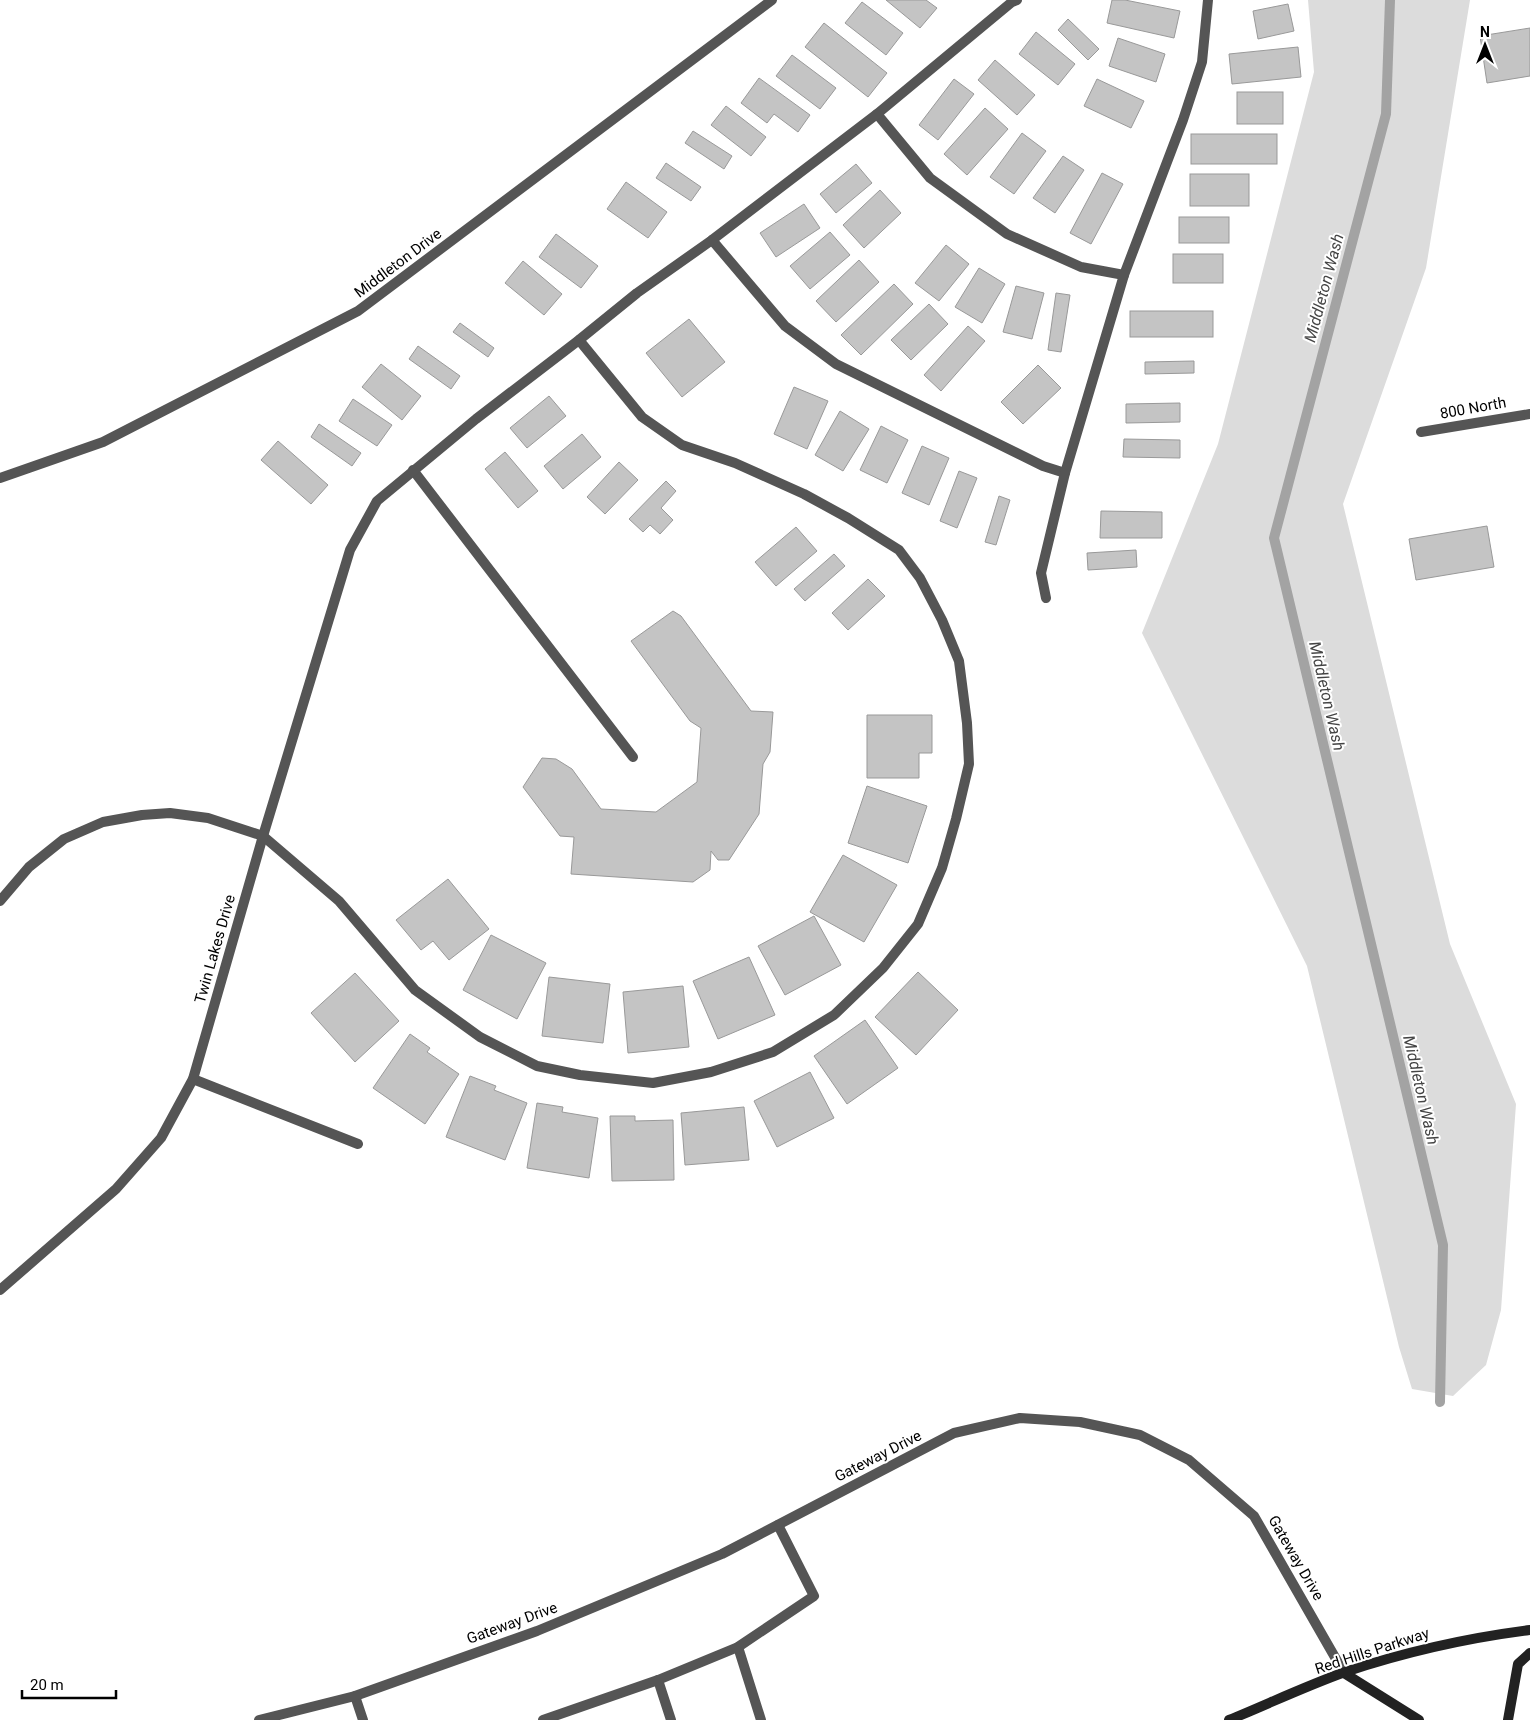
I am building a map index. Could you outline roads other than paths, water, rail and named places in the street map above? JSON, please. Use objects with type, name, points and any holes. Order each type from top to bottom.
[{"type":"main road","name":"Red Hills Parkway","points":[[1229,1720],[1344,1673],[1444,1644],[1488,1635],[1530,1630]]},
{"type":"main road","points":[[1508,1720],[1518,1664],[1530,1653]]},
{"type":"main road","name":"Gateway Drive","points":[[1344,1673],[1419,1720]]},
{"type":"street","name":"Middleton Drive","points":[[0,478],[103,442],[358,311],[772,0]]},
{"type":"street","name":"Twin Lakes Drive","points":[[0,1290],[116,1189],[161,1138],[193,1079],[263,836],[350,550],[378,501],[476,419],[637,293],[712,240],[877,114],[1012,2],[1017,0]]},
{"type":"street","points":[[1046,598],[1041,573],[1065,473],[1124,275],[1183,120],[1202,62],[1208,0]]},
{"type":"street","points":[[877,114],[930,178],[1007,234],[1081,268],[1124,275]]},
{"type":"street","points":[[712,240],[784,326],[836,364],[1043,466],[1065,473]]},
{"type":"street","points":[[0,902],[29,867],[64,839],[103,822],[142,815],[170,813],[208,818],[263,836],[339,901],[415,990],[480,1036],[537,1066],[580,1075],[653,1083],[711,1072],[773,1052],[834,1015],[883,968],[918,924],[942,868],[970,764],[959,661],[942,620],[920,578],[898,550],[813,499],[735,463],[682,445],[674,440],[642,417],[579,340]]},
{"type":"street","name":"800 North","points":[[1421,432],[1530,414]]},
{"type":"street","points":[[413,470],[633,756]]},
{"type":"street","points":[[193,1079],[358,1144]]},
{"type":"street","name":"Gateway Drive","points":[[259,1720],[355,1696],[536,1631],[722,1554],[954,1433],[1020,1418],[1080,1422],[1140,1435],[1189,1460],[1254,1516],[1344,1673]]},
{"type":"street","points":[[543,1720],[658,1680],[738,1647],[814,1596],[778,1525]]},
{"type":"street","points":[[738,1647],[761,1720]]},
{"type":"street","points":[[658,1680],[670,1720]]},
{"type":"street","points":[[355,1696],[363,1720]]},
{"type":"waterway","name":"Middleton Wash","points":[[1390,0],[1386,114],[1274,538],[1443,1245],[1440,1402]]}]
